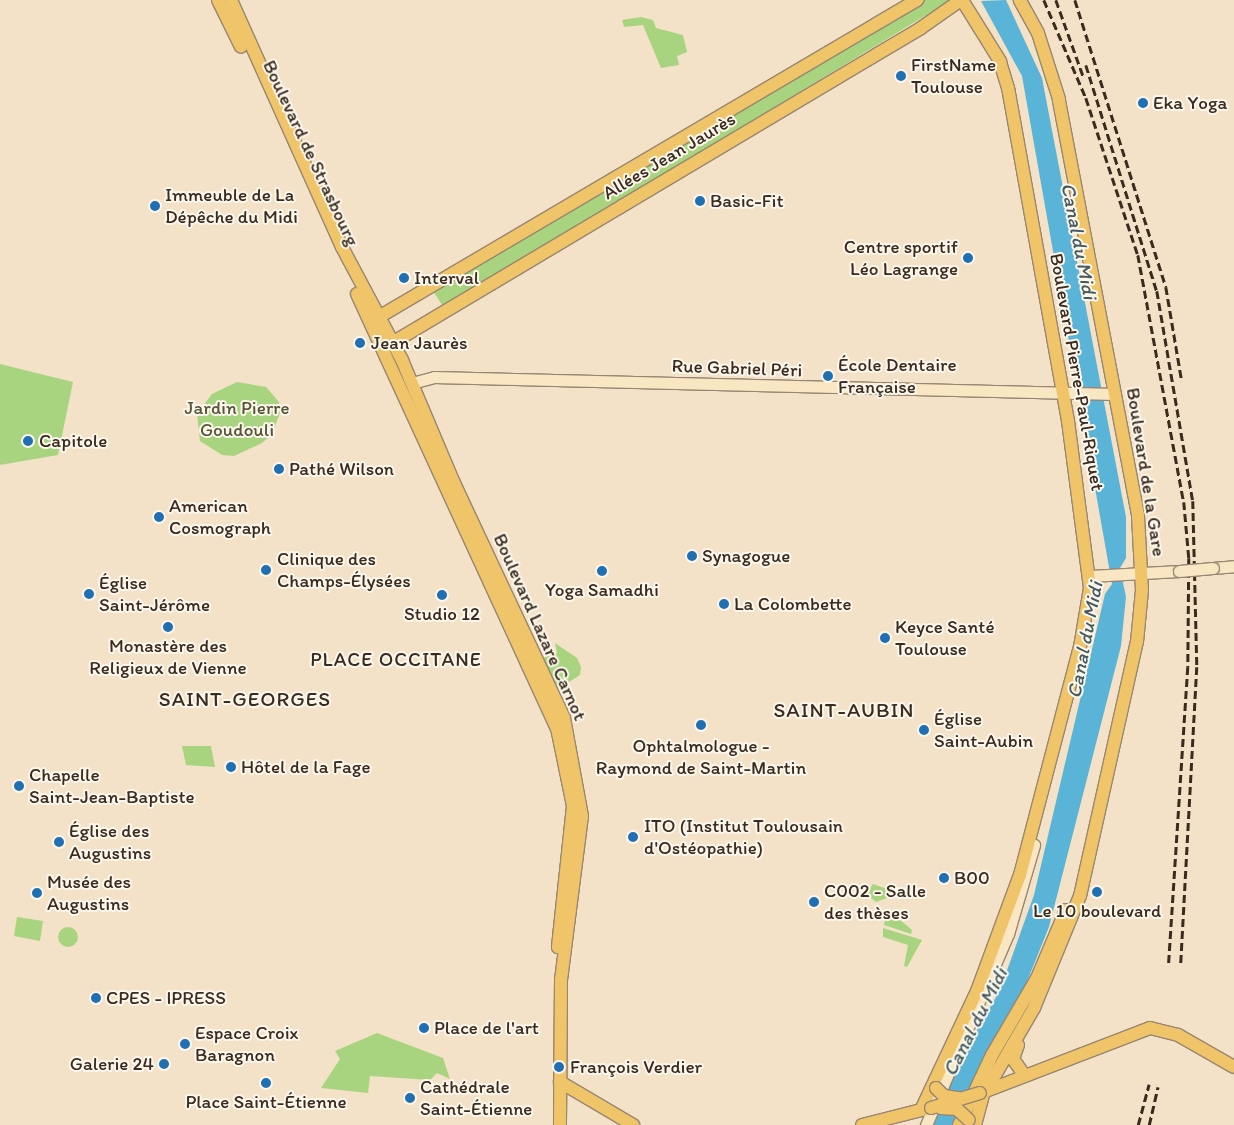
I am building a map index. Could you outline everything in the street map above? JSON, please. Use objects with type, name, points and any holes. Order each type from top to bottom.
[{"type":"main road","name":"Boulevard de Strasbourg","points":[[218,0],[374,319]]},
{"type":"main road","name":"Boulevard de Strasbourg","points":[[231,0],[374,319]]},
{"type":"main road","name":"Allées Jean Jaurès","points":[[374,319],[917,0]]},
{"type":"main road","name":"Allées Jean Jaurès","points":[[388,346],[962,0]]},
{"type":"main road","name":"Boulevard Pierre-Paul-Riquet","points":[[926,1109],[994,950],[1041,796],[1080,647],[1090,576],[1066,394],[1008,88],[1000,61],[962,0]]},
{"type":"main road","name":"Boulevard de la Gare","points":[[1020,0],[1038,33],[1059,99],[1112,394],[1138,515],[1137,642],[1084,862],[1080,896],[1013,1059],[1024,1074]]},
{"type":"main road","name":"Boulevard Lazare Carnot","points":[[374,319],[516,627],[564,718],[582,795],[561,978],[558,1062],[560,1125]]},
{"type":"main road","name":"Boulevard Lazare Carnot","points":[[388,346],[412,383],[516,627]]},
{"type":"main road","points":[[970,1122],[982,1090],[1037,978],[1084,862]]},
{"type":"main road","name":"Boulevard de la Gare","points":[[982,1090],[1034,1008]]},
{"type":"main road","points":[[862,1125],[964,1098],[1141,1030],[1162,1029],[1234,1067]]},
{"type":"main road","points":[[560,1082],[633,1125]]},
{"type":"main road","points":[[936,1086],[944,1096],[964,1098]]},
{"type":"main road","points":[[964,1098],[970,1122]]},
{"type":"main road","points":[[926,1109],[957,1109],[970,1122]]},
{"type":"street","name":"Rue Gabriel Péri","points":[[412,383],[434,377],[882,390],[1112,394]]},
{"type":"street","points":[[1090,576],[1234,566]]},
{"type":"street","points":[[926,1125],[1008,934],[1032,854],[1041,796]]},
{"type":"green space","points":[[924,0],[951,0],[444,308],[433,291]]},
{"type":"green space","points":[[641,17],[653,20],[656,28],[683,35],[687,52],[677,56],[679,65],[661,68],[643,25],[624,27],[622,20]]},
{"type":"green space","points":[[0,364],[73,382],[58,455],[0,465]]},
{"type":"green space","name":"Jardin Pierre Goudouli","points":[[237,382],[266,387],[279,402],[280,413],[272,434],[262,443],[234,456],[222,455],[200,441],[197,414],[212,394]]},
{"type":"green space","points":[[555,643],[577,658],[581,667],[580,675],[558,689],[543,658],[557,653]]},
{"type":"green space","points":[[182,746],[211,746],[215,767],[186,765]]},
{"type":"green space","points":[[873,884],[890,890],[895,895],[876,902],[866,894]]},
{"type":"green space","points":[[887,909],[912,930],[911,934],[884,925]]},
{"type":"green space","points":[[17,917],[43,921],[40,941],[14,936]]},
{"type":"green space","points":[[68,927],[75,930],[78,937],[75,944],[68,947],[61,944],[58,937],[61,930]]},
{"type":"green space","points":[[883,928],[922,940],[907,967],[904,966],[908,945],[883,937]]},
{"type":"green space","points":[[377,1033],[443,1058],[450,1079],[437,1073],[430,1080],[370,1076],[368,1093],[321,1088],[340,1059],[335,1051]]},
{"type":"water","points":[[1006,0],[1042,78],[1126,517],[1126,558],[1120,568],[1126,597],[1121,646],[1049,927],[1022,994],[979,1066],[953,1125],[932,1125],[960,1060],[1000,990],[1034,895],[1105,594],[1112,584],[1022,76],[981,1]]},
{"type":"railway","points":[[1044,0],[1086,98],[1138,255],[1184,502],[1189,558],[1188,667],[1169,964]]},
{"type":"railway","points":[[1056,0],[1084,78]]},
{"type":"railway","points":[[1075,0],[1166,287],[1182,382]]},
{"type":"railway","points":[[1086,65],[1157,291],[1193,501],[1197,667],[1181,965]]},
{"type":"railway","points":[[1138,1125],[1149,1084]]},
{"type":"railway","points":[[1149,1125],[1158,1087]]},
{"type":"place","name":"FirstName Toulouse","points":[[901,76]]},
{"type":"place","name":"Eka Yoga","points":[[1143,103]]},
{"type":"place","name":"Basic-Fit","points":[[700,201]]},
{"type":"place","name":"Immeuble de La Dépêche du Midi","points":[[155,206]]},
{"type":"place","name":"Centre sportif Léo Lagrange","points":[[968,258]]},
{"type":"place","name":"Interval","points":[[404,278]]},
{"type":"place","name":"Jean Jaurès","points":[[360,343]]},
{"type":"place","name":"École Dentaire Française","points":[[828,376]]},
{"type":"place","name":"Capitole","points":[[28,441]]},
{"type":"place","name":"Pathé Wilson","points":[[279,469]]},
{"type":"place","name":"American Cosmograph","points":[[159,517]]},
{"type":"place","name":"Synagogue","points":[[692,556]]},
{"type":"place","name":"Clinique des Champs-Élysées","points":[[266,570]]},
{"type":"place","name":"Yoga Samadhi","points":[[602,571]]},
{"type":"place","name":"Église Saint-Jérôme","points":[[89,594]]},
{"type":"place","name":"Studio 12","points":[[442,595]]},
{"type":"place","name":"La Colombette","points":[[724,604]]},
{"type":"place","name":"Monastère des Religieux de Vienne","points":[[168,627]]},
{"type":"place","name":"Keyce Santé Toulouse","points":[[885,638]]},
{"type":"place","name":"Ophtalmologue - Raymond de Saint-Martin","points":[[701,725]]},
{"type":"place","name":"Église Saint-Aubin","points":[[924,730]]},
{"type":"place","name":"Hôtel de la Fage","points":[[231,767]]},
{"type":"place","name":"Chapelle Saint-Jean-Baptiste","points":[[19,786]]},
{"type":"place","name":"ITO (Institut Toulousain d'Ostéopathie)","points":[[633,837]]},
{"type":"place","name":"Église des Augustins","points":[[59,842]]},
{"type":"place","name":"B00","points":[[944,878]]},
{"type":"place","name":"Le 10 boulevard","points":[[1097,892]]},
{"type":"place","name":"Musée des Augustins","points":[[37,893]]},
{"type":"place","name":"C002 - Salle des thèses","points":[[814,902]]},
{"type":"place","name":"CPES - IPRESS","points":[[96,998]]},
{"type":"place","name":"Place de l'art","points":[[424,1028]]},
{"type":"place","name":"Espace Croix Baragnon","points":[[185,1044]]},
{"type":"place","name":"Galerie 24","points":[[164,1064]]},
{"type":"place","name":"François Verdier","points":[[559,1067]]},
{"type":"place","name":"Place Saint-Étienne","points":[[266,1083]]},
{"type":"place","name":"Cathédrale Saint-Étienne","points":[[410,1098]]},
{"type":"district","name":"PLACE OCCITANE","points":[[396,659]]},
{"type":"district","name":"SAINT-GEORGES","points":[[245,699]]},
{"type":"district","name":"SAINT-AUBIN","points":[[844,710]]},
{"type":"water label","name":"Canal du Midi","points":[[1079,241]]},
{"type":"water label","name":"Canal du Midi","points":[[1085,640]]},
{"type":"water label","name":"Canal du Midi","points":[[975,1022]]}]
